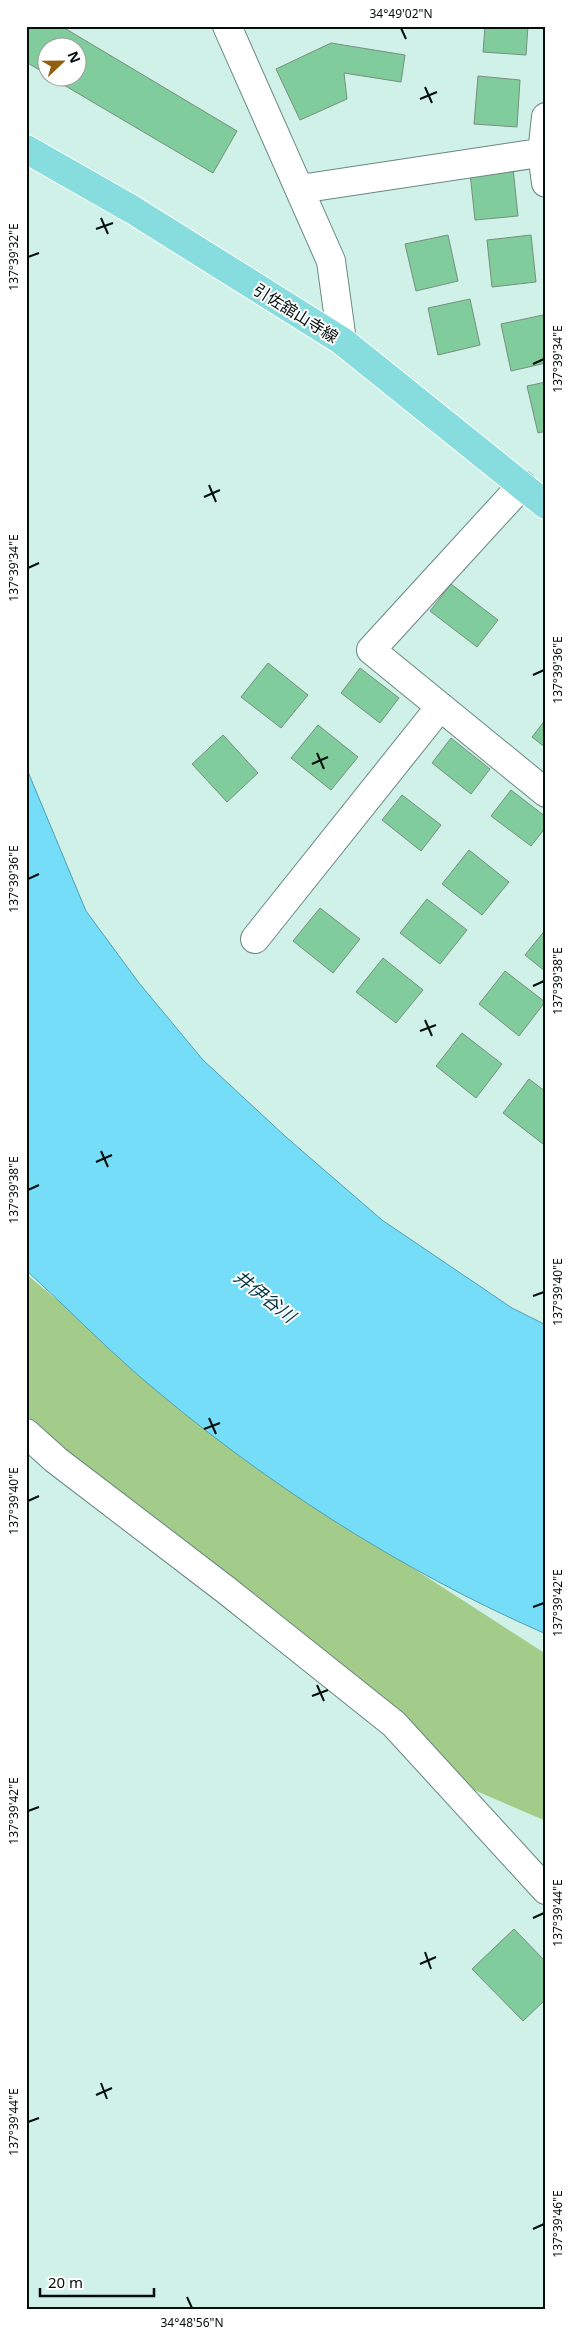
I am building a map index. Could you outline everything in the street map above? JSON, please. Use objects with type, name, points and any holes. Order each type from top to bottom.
[{"type":"main road","name":"引佐舘山寺線","points":[[26,149],[133,210],[342,341],[537,493]]},
{"type":"street","points":[[227,26],[331,261],[342,341]]},
{"type":"street","points":[[546,117],[544,152],[546,183]]},
{"type":"street","points":[[300,189],[544,152]]},
{"type":"street","points":[[537,493],[372,650],[546,793]]},
{"type":"street","points":[[255,939],[440,707]]},
{"type":"street","points":[[26,1433],[56,1460],[226,1590],[394,1724],[546,1890]]},
{"type":"green space","points":[[26,1274],[267,1474],[546,1654],[546,1821],[439,1775],[26,1415]]},
{"type":"water","name":"井伊谷川","points":[[26,767],[86,911],[139,983],[203,1060],[286,1137],[382,1220],[512,1308],[546,1325],[546,1634],[491,1609],[385,1552],[282,1486],[233,1451],[139,1376],[26,1270]]},
{"type":"building","points":[[28,26],[61,26],[81,38],[38,38],[38,69],[26,62],[26,30]]},
{"type":"building","points":[[485,26],[528,26],[526,55],[483,52]]},
{"type":"building","points":[[88,42],[237,131],[213,173],[69,88],[88,88]]},
{"type":"building","points":[[331,43],[405,55],[401,82],[344,73],[347,99],[300,120],[276,69]]},
{"type":"building","points":[[478,76],[520,80],[517,127],[474,124]]},
{"type":"building","points":[[513,168],[518,216],[475,220],[470,173]]},
{"type":"building","points":[[448,235],[458,281],[416,291],[405,244]]},
{"type":"building","points":[[531,235],[536,282],[492,287],[487,240]]},
{"type":"building","points":[[470,299],[480,345],[438,355],[428,308]]},
{"type":"building","points":[[543,315],[546,325],[546,363],[511,371],[501,324]]},
{"type":"building","points":[[546,382],[546,431],[538,433],[527,386]]},
{"type":"building","points":[[451,584],[498,620],[477,647],[430,611]]},
{"type":"building","points":[[268,663],[308,695],[281,728],[241,697]]},
{"type":"building","points":[[360,668],[399,698],[380,723],[341,693]]},
{"type":"building","points":[[546,719],[546,748],[532,737]]},
{"type":"building","points":[[318,725],[358,757],[331,790],[291,758]]},
{"type":"building","points":[[223,735],[258,773],[227,802],[192,764]]},
{"type":"building","points":[[451,738],[490,769],[471,794],[432,763]]},
{"type":"building","points":[[511,790],[546,817],[546,827],[531,846],[491,816]]},
{"type":"building","points":[[402,795],[441,825],[421,851],[382,820]]},
{"type":"building","points":[[469,850],[509,882],[482,915],[442,884]]},
{"type":"building","points":[[427,899],[467,930],[440,964],[400,933]]},
{"type":"building","points":[[320,908],[360,939],[333,973],[293,941]]},
{"type":"building","points":[[546,929],[546,972],[525,955]]},
{"type":"building","points":[[383,958],[423,990],[396,1023],[356,992]]},
{"type":"building","points":[[505,971],[545,1002],[519,1036],[479,1004]]},
{"type":"building","points":[[462,1033],[502,1064],[476,1098],[436,1066]]},
{"type":"building","points":[[529,1079],[546,1092],[546,1140],[543,1144],[503,1113]]},
{"type":"building","points":[[514,1929],[546,1962],[546,1999],[523,2021],[472,1969]]}]
